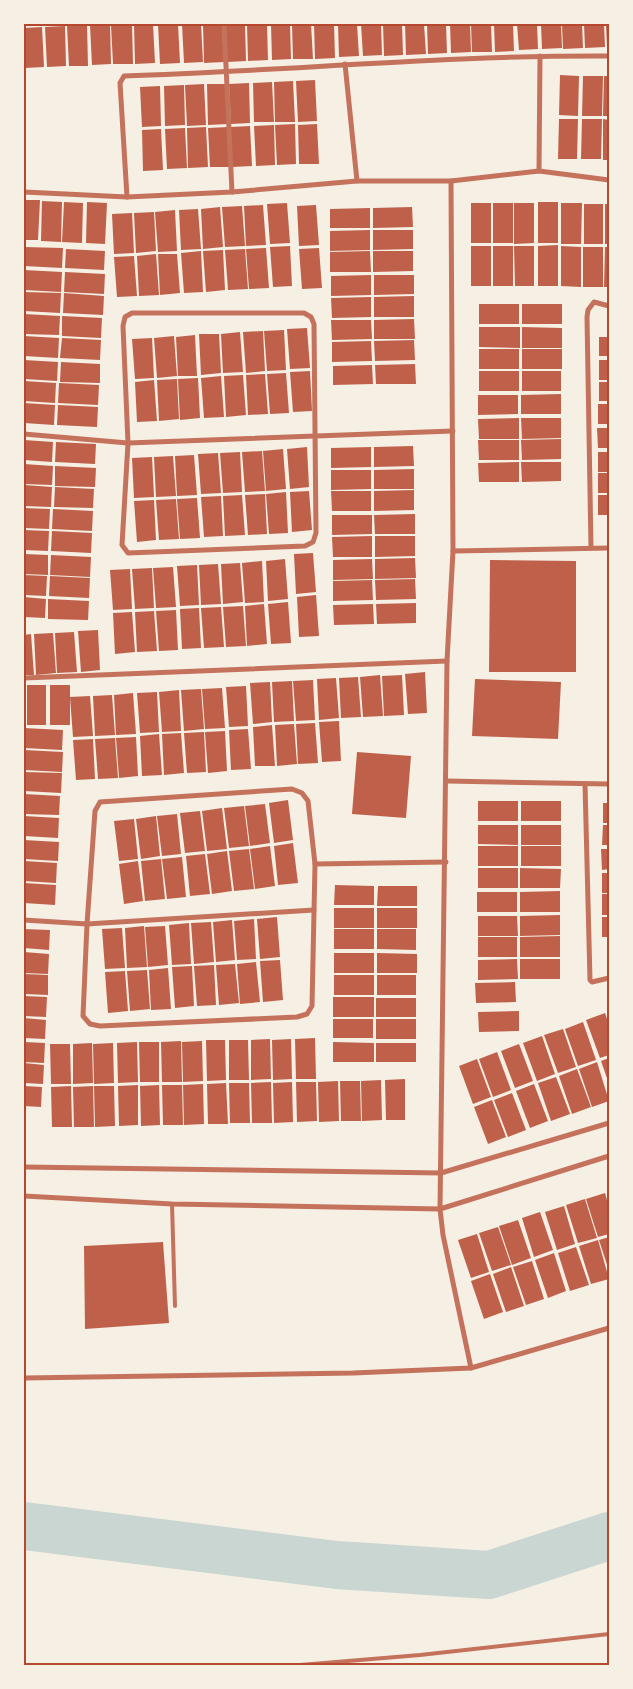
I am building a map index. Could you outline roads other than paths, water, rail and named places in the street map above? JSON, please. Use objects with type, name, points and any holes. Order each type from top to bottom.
[{"type":"street","points":[[224,24],[232,192]]},
{"type":"street","points":[[127,197],[121,79],[124,76],[226,73],[345,64],[540,56],[609,56]]},
{"type":"street","points":[[539,171],[540,56]]},
{"type":"street","points":[[345,64],[356,182]]},
{"type":"street","points":[[24,192],[127,197],[232,192],[356,182],[451,181],[539,171],[609,180]]},
{"type":"street","points":[[451,181],[453,551],[447,661],[446,862],[440,1110],[440,1209],[443,1236],[472,1368]]},
{"type":"street","points":[[591,548],[587,317],[588,310],[594,302],[609,306]]},
{"type":"street","points":[[304,313],[311,316],[314,324],[314,436],[316,532],[313,542],[305,546],[128,553],[122,545],[128,443],[124,317],[132,314],[304,313]]},
{"type":"street","points":[[24,434],[128,443],[453,431]]},
{"type":"street","points":[[453,551],[609,548]]},
{"type":"street","points":[[24,678],[447,661]]},
{"type":"street","points":[[447,781],[609,784]]},
{"type":"street","points":[[585,784],[590,980],[592,982],[609,978]]},
{"type":"street","points":[[292,789],[302,793],[308,801],[315,864],[314,910],[312,1006],[307,1014],[297,1017],[100,1026],[90,1024],[84,1016],[86,924],[95,811],[100,802],[292,789]]},
{"type":"street","points":[[315,864],[446,862]]},
{"type":"street","points":[[24,920],[86,924],[314,910]]},
{"type":"street","points":[[24,1167],[441,1172],[609,1123]]},
{"type":"street","points":[[24,1196],[172,1204],[440,1209],[609,1156]]},
{"type":"street","points":[[24,1378],[354,1373],[472,1368],[609,1328]]},
{"type":"lane","points":[[172,1204],[175,1306]]},
{"type":"lane","points":[[300,1665],[420,1655],[609,1634]]},
{"type":"waterway","points":[[24,1526],[337,1565],[489,1575],[609,1536]]}]
